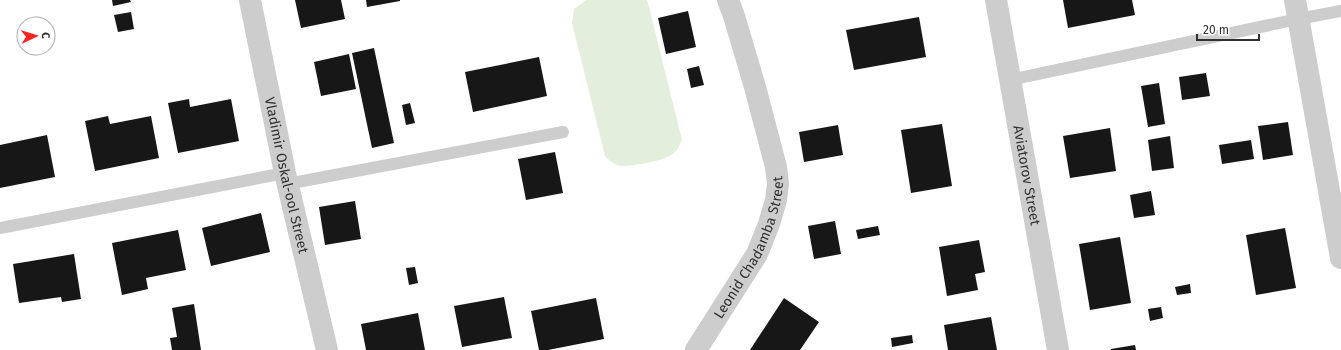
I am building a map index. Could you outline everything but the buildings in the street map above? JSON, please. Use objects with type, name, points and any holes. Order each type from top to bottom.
[{"type":"street","name":"Vladimir Oskal-ool Street","points":[[250,0],[286,179],[327,350]]},
{"type":"street","name":"Leonid Chadamba Street","points":[[696,350],[757,254],[769,224],[776,200],[778,184],[776,167],[755,87],[728,0]]},
{"type":"street","name":"Aviatorov Street","points":[[996,0],[1058,350]]},
{"type":"street","points":[[1296,9],[1341,258]]},
{"type":"lane","points":[[1010,80],[1296,9],[1341,11]]},
{"type":"lane","points":[[0,228],[563,132]]},
{"type":"green space","points":[[586,0],[646,0],[648,3],[682,140],[678,149],[673,154],[660,160],[628,166],[617,165],[605,156],[572,23],[574,9]]}]
